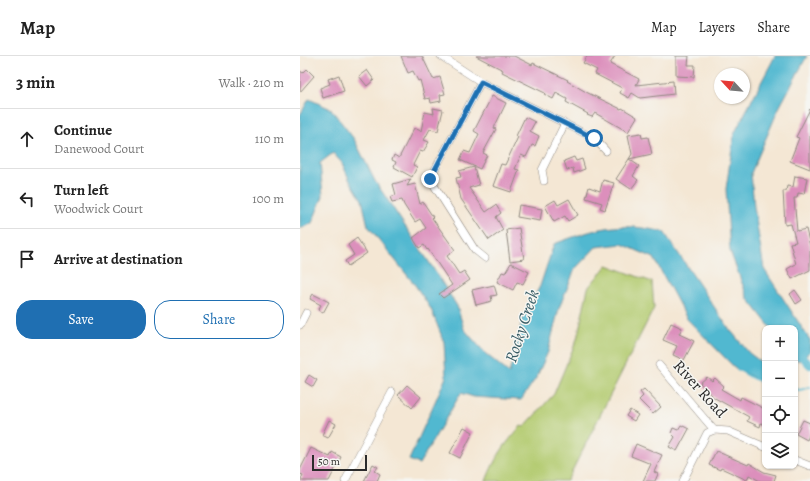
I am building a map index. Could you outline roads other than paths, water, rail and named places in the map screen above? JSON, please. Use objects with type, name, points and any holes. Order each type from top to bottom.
[{"type":"street","points":[[441,56],[481,82],[594,138],[606,151]]},
{"type":"street","points":[[481,82],[430,179],[475,250],[485,258]]},
{"type":"street","points":[[544,181],[542,170],[564,122]]},
{"type":"street","points":[[300,325],[306,313]]},
{"type":"street","name":"River Road","points":[[659,365],[714,430],[728,431],[762,446]]},
{"type":"street","points":[[345,481],[392,392]]},
{"type":"street","points":[[684,481],[707,434],[714,430]]},
{"type":"street","points":[[798,461],[810,466]]},
{"type":"water","points":[[775,56],[807,56],[779,108],[751,173],[754,207],[764,269],[810,340],[810,352],[798,361],[798,325],[769,325],[748,299],[730,251],[726,189],[734,134]]},
{"type":"water","points":[[309,99],[331,109],[354,139],[375,181],[457,306],[464,329],[486,354],[509,373],[522,320],[540,286],[554,244],[598,230],[614,227],[626,227],[664,232],[727,326],[749,353],[762,363],[762,382],[734,367],[687,319],[654,258],[622,244],[596,247],[575,269],[559,308],[548,352],[536,378],[521,400],[474,397],[461,393],[419,464],[409,460],[446,377],[444,342],[431,309],[415,285],[368,226],[362,200],[349,179],[342,163],[333,153],[320,163],[323,196],[312,223],[300,229],[300,115]]},
{"type":"waterway","points":[[798,352],[810,365]]},
{"type":"waterway","name":"Rocky Creek","points":[[737,369],[762,382]]},
{"type":"waterway","name":"Rocky Creek","points":[[798,390],[810,387]]}]
